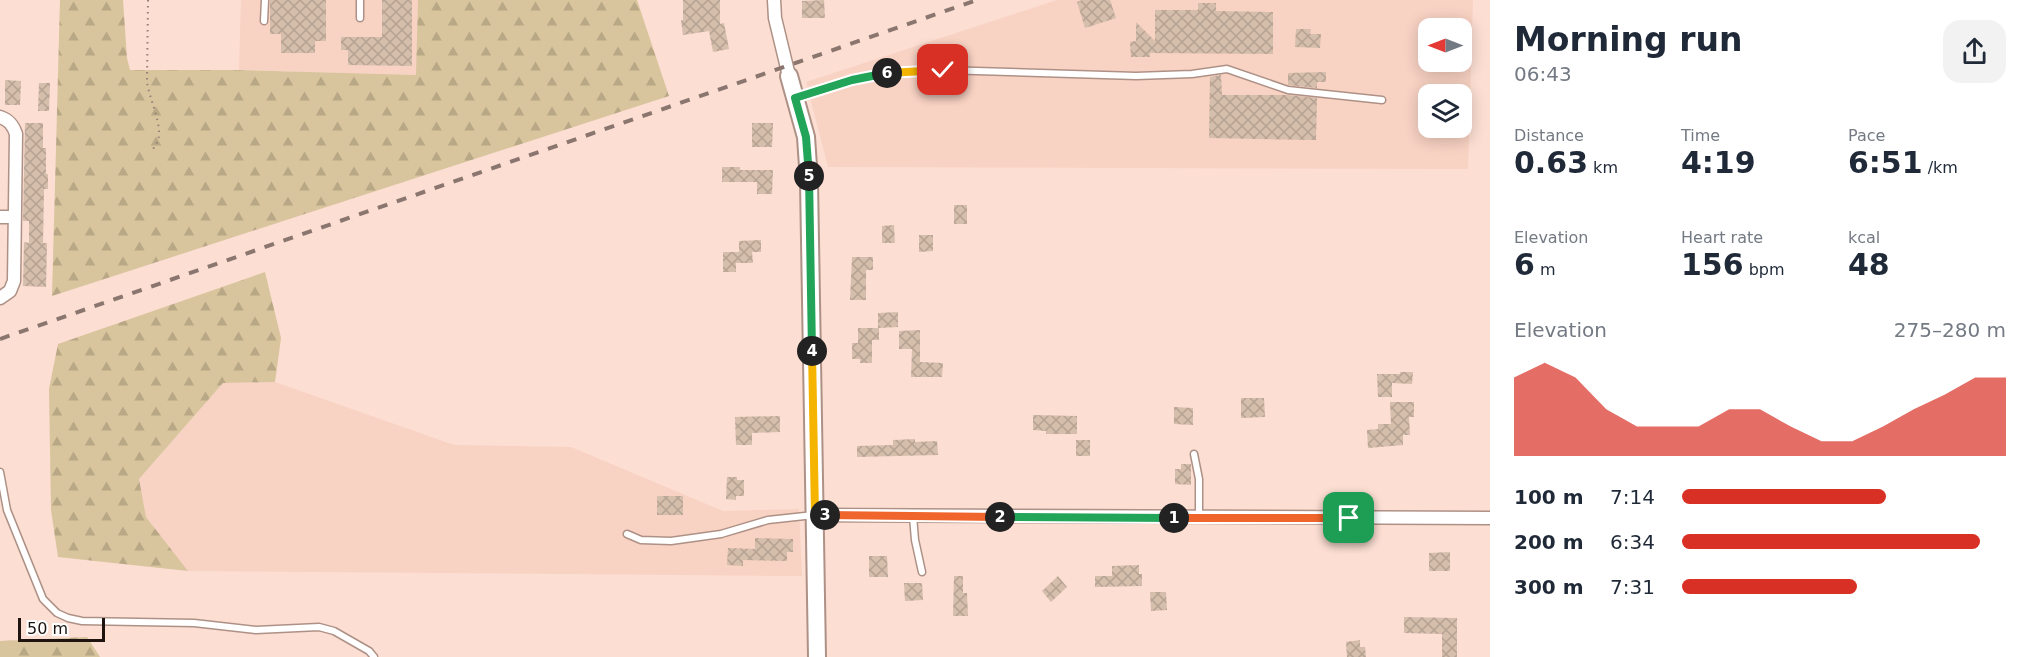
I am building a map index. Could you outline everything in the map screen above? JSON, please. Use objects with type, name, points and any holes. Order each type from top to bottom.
[{"type":"street","points":[[774,0],[775,18],[806,137],[809,181],[817,657]]},
{"type":"street","points":[[0,298],[13,286],[15,217],[16,134],[5,120]]},
{"type":"street","points":[[0,217],[15,217]]},
{"type":"street","points":[[815,515],[1490,518]]},
{"type":"lane","points":[[264,21],[265,0]]},
{"type":"lane","points":[[360,0],[360,18]]},
{"type":"lane","points":[[795,98],[852,80],[886,73],[943,70],[1136,76],[1192,74],[1227,69],[1288,90],[1382,100]]},
{"type":"lane","points":[[1194,454],[1199,479],[1199,518]]},
{"type":"lane","points":[[0,472],[7,510],[43,599],[57,613],[82,621],[194,623],[256,630],[320,627],[334,631],[369,651],[374,657]]},
{"type":"lane","points":[[627,534],[641,540],[671,541],[721,534],[768,520],[815,515]]},
{"type":"lane","points":[[913,516],[915,540],[922,572]]},
{"type":"path","points":[[148,0],[147,82],[159,130],[159,139],[153,148]]},
{"type":"shaded area","points":[[241,0],[418,0],[417,75],[239,70]]},
{"type":"shaded area","points":[[1057,0],[1473,0],[1472,34],[1472,18],[1418,18],[1418,72],[1471,72],[1471,84],[1418,84],[1418,138],[1469,138],[1468,169],[828,167],[806,82]]},
{"type":"shaded area","points":[[275,382],[454,445],[571,447],[723,511],[799,509],[802,576],[188,571],[146,517],[139,479],[223,383]]},
{"type":"green space","points":[[60,0],[123,0],[130,70],[239,70],[416,75],[418,0],[637,0],[669,96],[52,296]]},
{"type":"green space","points":[[265,272],[281,338],[275,382],[223,383],[139,479],[146,517],[188,571],[58,557],[51,510],[49,389],[58,344]]},
{"type":"green space","points":[[87,637],[100,657],[0,657],[0,641]]},
{"type":"building","points":[[270,0],[326,0],[326,41],[315,41],[315,53],[281,53],[281,34],[270,34]]},
{"type":"building","points":[[382,0],[412,0],[412,66],[348,65],[348,50],[341,50],[341,37],[382,37]]},
{"type":"building","points":[[683,0],[720,0],[720,24],[724,23],[729,49],[713,52],[709,31],[683,35],[681,20],[683,20]]},
{"type":"building","points":[[824,0],[825,18],[802,18],[802,1]]},
{"type":"building","points":[[1110,0],[1116,18],[1085,28],[1077,2]]},
{"type":"building","points":[[1198,3],[1216,3],[1216,11],[1273,12],[1273,54],[1150,53],[1150,57],[1131,57],[1130,42],[1136,41],[1136,22],[1155,41],[1155,10],[1198,10]]},
{"type":"building","points":[[1296,29],[1311,29],[1310,34],[1321,34],[1320,48],[1295,47]]},
{"type":"building","points":[[1326,72],[1326,82],[1317,82],[1317,88],[1288,85],[1288,73]]},
{"type":"building","points":[[1221,75],[1222,95],[1288,95],[1317,98],[1316,140],[1209,138],[1210,77]]},
{"type":"building","points":[[5,80],[21,81],[20,105],[5,105]]},
{"type":"building","points":[[39,83],[50,83],[49,111],[38,111]]},
{"type":"building","points":[[25,123],[43,123],[43,148],[46,148],[46,174],[48,174],[48,189],[44,189],[43,243],[47,243],[46,287],[23,286],[24,242],[29,243],[29,221],[23,221]]},
{"type":"building","points":[[752,123],[773,123],[772,147],[752,147]]},
{"type":"building","points":[[722,167],[740,167],[740,170],[773,170],[772,194],[757,194],[757,182],[722,182]]},
{"type":"building","points":[[954,205],[967,205],[967,224],[954,224]]},
{"type":"building","points":[[894,225],[895,243],[882,243],[882,226]]},
{"type":"building","points":[[919,235],[933,235],[933,251],[919,252]]},
{"type":"building","points":[[761,240],[761,252],[752,252],[753,263],[736,263],[736,272],[723,272],[723,252],[739,252],[739,241]]},
{"type":"building","points":[[852,257],[873,257],[873,270],[866,270],[866,300],[850,300]]},
{"type":"building","points":[[898,312],[898,327],[878,328],[878,313]]},
{"type":"building","points":[[858,328],[879,328],[879,340],[872,340],[872,363],[860,363],[860,359],[852,359],[852,343],[858,343]]},
{"type":"building","points":[[920,330],[920,362],[943,363],[942,377],[911,377],[912,349],[899,349],[899,331]]},
{"type":"building","points":[[1400,372],[1413,372],[1412,384],[1392,383],[1392,397],[1378,397],[1377,374],[1400,374]]},
{"type":"building","points":[[1241,398],[1264,398],[1265,417],[1241,418]]},
{"type":"building","points":[[1390,402],[1414,402],[1414,417],[1409,417],[1410,435],[1403,435],[1403,445],[1368,448],[1367,430],[1378,429],[1378,424],[1391,424]]},
{"type":"building","points":[[1174,407],[1193,408],[1193,425],[1174,424]]},
{"type":"building","points":[[1033,415],[1077,416],[1077,434],[1046,434],[1046,431],[1033,430]]},
{"type":"building","points":[[780,416],[780,432],[752,433],[752,445],[736,445],[735,417]]},
{"type":"building","points":[[915,439],[915,442],[937,441],[938,455],[857,457],[857,446],[893,445],[893,440]]},
{"type":"building","points":[[1076,440],[1090,440],[1090,456],[1076,456]]},
{"type":"building","points":[[1181,464],[1191,464],[1191,485],[1175,484],[1175,469],[1181,469]]},
{"type":"building","points":[[727,477],[744,480],[744,496],[736,496],[736,500],[726,499]]},
{"type":"building","points":[[657,496],[683,496],[683,515],[657,515]]},
{"type":"building","points":[[755,538],[793,539],[793,552],[787,552],[787,561],[743,560],[743,566],[727,565],[728,548],[755,549]]},
{"type":"building","points":[[1450,552],[1450,571],[1429,571],[1429,553]]},
{"type":"building","points":[[869,556],[887,556],[888,577],[869,577]]},
{"type":"building","points":[[1139,565],[1142,586],[1095,587],[1095,576],[1112,576],[1112,566]]},
{"type":"building","points":[[954,576],[963,576],[963,593],[967,593],[968,616],[953,616]]},
{"type":"building","points":[[1058,576],[1067,587],[1051,602],[1042,591]]},
{"type":"building","points":[[904,583],[922,583],[923,600],[905,601]]},
{"type":"building","points":[[1150,592],[1166,592],[1167,610],[1151,611]]},
{"type":"building","points":[[1404,617],[1457,618],[1457,657],[1442,657],[1442,634],[1404,633]]},
{"type":"building","points":[[1360,640],[1360,647],[1365,647],[1366,657],[1347,657],[1346,642]]},
{"type":"railway","points":[[0,339],[977,0]]},
{"type":"route","points":[[943,70],[886,73],[852,80],[795,98],[806,137],[809,181],[815,515],[1349,518]]}]
